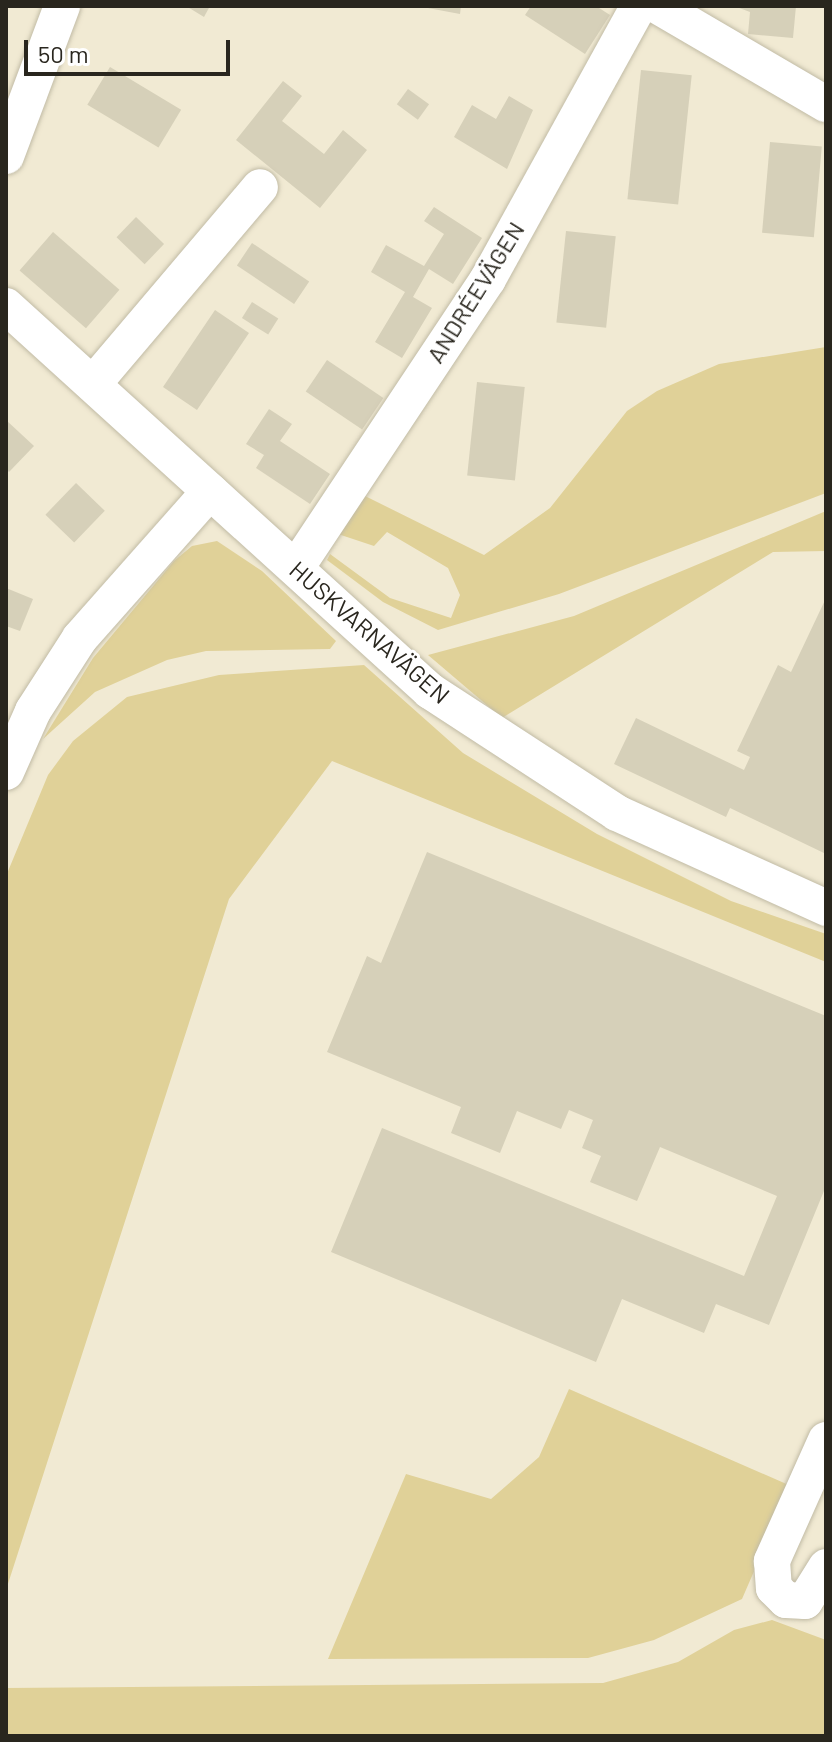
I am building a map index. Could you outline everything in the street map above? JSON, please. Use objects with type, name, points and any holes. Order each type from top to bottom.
[{"type":"street","points":[[6,156],[62,6]]},
{"type":"street","name":"ANDRÉEVÄGEN","points":[[296,568],[488,279],[639,6]]},
{"type":"street","points":[[658,6],[826,104]]},
{"type":"street","points":[[93,384],[260,187]]},
{"type":"street","name":"HUSKVARNAVÄGEN","points":[[6,306],[430,691],[617,813],[826,908]]},
{"type":"street","points":[[6,772],[33,711],[80,638],[210,491]]},
{"type":"street","points":[[826,1440],[772,1561],[774,1588],[786,1600],[805,1601],[826,1567]]},
{"type":"shaded area","points":[[826,347],[826,493],[559,594],[438,630],[383,602],[327,560],[330,554],[390,598],[451,618],[460,595],[448,568],[387,532],[374,546],[335,533],[361,494],[484,555],[550,508],[627,411],[657,391],[719,364]]},
{"type":"shaded area","points":[[826,511],[826,551],[773,552],[502,718],[428,655],[574,616]]},
{"type":"shaded area","points":[[217,541],[262,571],[336,641],[330,649],[206,651],[167,660],[95,692],[43,739],[93,658],[174,561],[192,546]]},
{"type":"shaded area","points":[[364,665],[463,753],[597,834],[731,901],[826,934],[826,962],[332,761],[229,899],[6,1590],[6,876],[48,775],[73,741],[127,697],[219,675]]},
{"type":"shaded area","points":[[569,1389],[791,1486],[742,1599],[654,1640],[588,1658],[328,1659],[406,1474],[491,1499],[539,1457]]},
{"type":"shaded area","points":[[772,1620],[826,1640],[826,1736],[6,1736],[6,1688],[603,1683],[678,1662],[734,1630]]},
{"type":"building","points":[[186,6],[210,6],[204,17]]},
{"type":"building","points":[[417,6],[461,6],[460,14]]},
{"type":"building","points":[[531,6],[596,6],[610,15],[585,54],[525,15]]},
{"type":"building","points":[[734,6],[796,6],[793,38],[748,34],[750,12]]},
{"type":"building","points":[[110,67],[181,110],[158,147],[87,105]]},
{"type":"building","points":[[641,70],[692,75],[678,205],[627,199]]},
{"type":"building","points":[[283,81],[302,96],[282,121],[324,154],[343,130],[367,150],[320,208],[236,140]]},
{"type":"building","points":[[408,89],[429,104],[418,120],[397,104]]},
{"type":"building","points":[[509,96],[533,110],[507,169],[454,137],[472,105],[496,119]]},
{"type":"building","points":[[770,142],[822,147],[814,237],[762,233]]},
{"type":"building","points":[[434,207],[482,238],[453,284],[429,269],[413,297],[432,308],[402,358],[375,342],[405,292],[371,272],[386,245],[424,266],[444,234],[424,221]]},
{"type":"building","points":[[136,217],[164,244],[145,264],[117,237]]},
{"type":"building","points":[[566,231],[616,236],[606,328],[556,322]]},
{"type":"building","points":[[53,232],[119,290],[86,328],[20,270]]},
{"type":"building","points":[[252,243],[309,282],[294,304],[237,265]]},
{"type":"building","points":[[252,302],[278,318],[268,335],[242,318]]},
{"type":"building","points":[[215,310],[249,333],[197,410],[163,387]]},
{"type":"building","points":[[327,360],[383,398],[362,430],[306,392]]},
{"type":"building","points":[[477,382],[525,387],[515,481],[467,475]]},
{"type":"building","points":[[269,409],[292,424],[280,441],[330,474],[310,504],[256,468],[264,455],[246,444]]},
{"type":"building","points":[[6,420],[34,446],[9,472],[6,469]]},
{"type":"building","points":[[76,483],[105,511],[74,542],[45,515]]},
{"type":"building","points":[[6,588],[33,599],[20,631],[6,626]]},
{"type":"building","points":[[826,598],[826,854],[730,808],[726,817],[614,764],[636,718],[744,770],[750,757],[737,751],[778,665],[791,672]]},
{"type":"building","points":[[427,852],[826,1016],[826,1186],[769,1325],[716,1304],[704,1333],[622,1299],[596,1362],[331,1252],[382,1128],[744,1276],[777,1196],[660,1147],[637,1201],[590,1182],[601,1156],[582,1148],[593,1120],[569,1110],[561,1129],[517,1111],[500,1153],[451,1133],[461,1107],[327,1052],[367,956],[381,963]]}]
